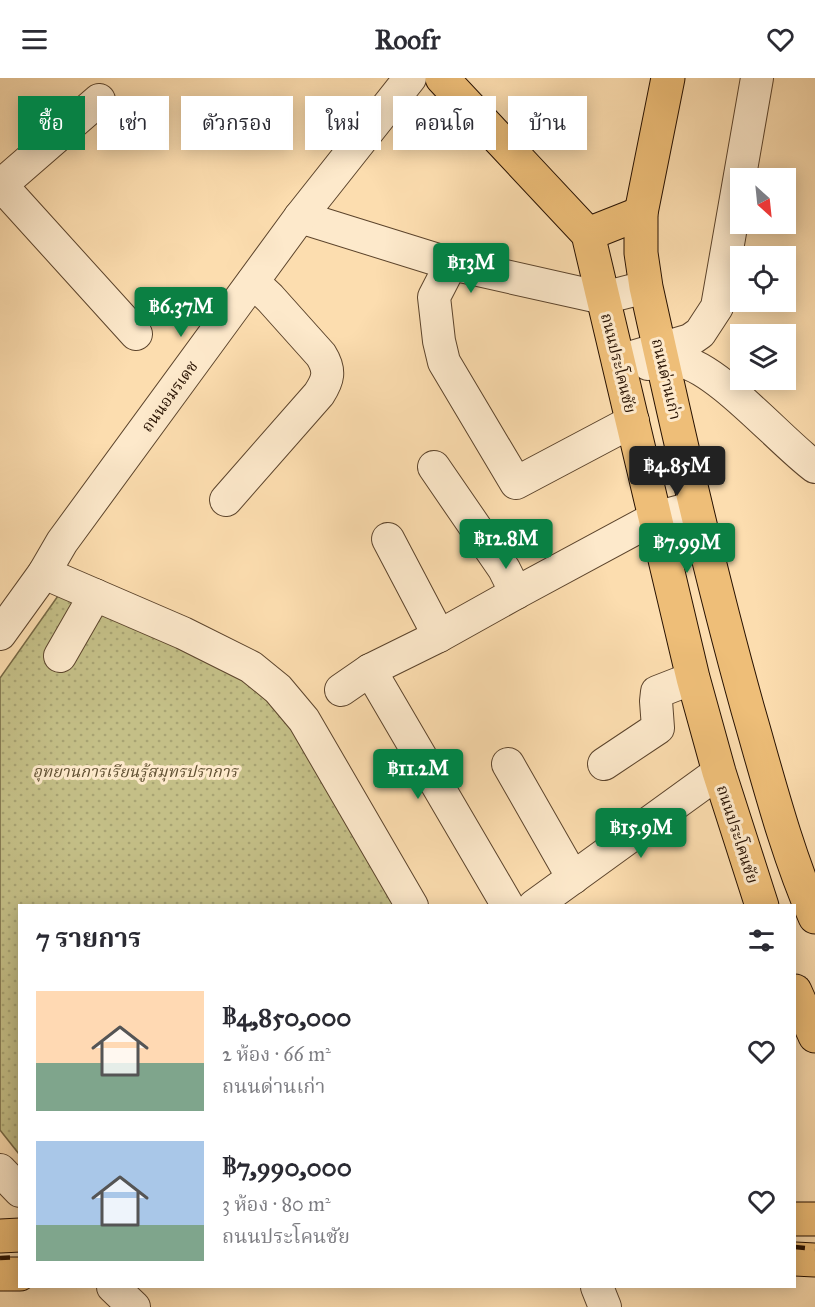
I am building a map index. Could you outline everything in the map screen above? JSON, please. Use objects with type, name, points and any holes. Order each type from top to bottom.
[{"type":"main road","name":"ถนนประโคนชัย","points":[[442,78],[588,234],[693,678],[719,772],[761,904]]},
{"type":"main road","name":"ถนนด่านเก่า","points":[[668,78],[641,213],[641,253],[646,287],[696,507],[733,656],[810,916]]},
{"type":"main road","points":[[588,234],[641,213]]},
{"type":"main road","points":[[796,1219],[815,1219]]},
{"type":"main road","points":[[0,1236],[18,1235]]},
{"type":"main road","points":[[796,1258],[815,1260]]},
{"type":"main road","points":[[0,1274],[18,1274]]},
{"type":"street","name":"ถนนอมรเดช","points":[[0,634],[44,573],[62,542],[300,217],[410,78]]},
{"type":"street","points":[[619,366],[662,355],[690,340],[700,333],[717,307],[757,78]]},
{"type":"street","points":[[97,102],[0,185],[136,334]]},
{"type":"street","points":[[300,217],[451,264],[603,298],[646,287]]},
{"type":"street","points":[[451,264],[434,297],[444,362],[516,483],[633,421]]},
{"type":"street","points":[[226,500],[319,394],[329,374],[327,364],[321,355],[253,282]]},
{"type":"street","points":[[662,355],[693,366],[733,393],[815,466]]},
{"type":"street","points":[[434,467],[504,569],[516,593]]},
{"type":"street","points":[[341,690],[370,670],[439,636],[655,518],[696,507]]},
{"type":"street","points":[[388,539],[439,636]]},
{"type":"street","points":[[44,573],[183,633],[251,667],[278,689],[304,720],[411,904]]},
{"type":"street","points":[[60,656],[95,595]]},
{"type":"street","points":[[370,670],[507,904]]},
{"type":"street","points":[[604,764],[658,728],[657,692],[693,678]]},
{"type":"street","points":[[508,764],[573,878]]},
{"type":"street","points":[[537,904],[719,772]]},
{"type":"street","points":[[0,1170],[18,1189]]},
{"type":"street","points":[[114,1288],[134,1307]]},
{"type":"street","points":[[597,1288],[605,1307]]},
{"type":"green space","name":"อุทยานการเรียนรู้สมุทรปราการ","points":[[65,586],[265,682],[419,904],[18,904],[18,1153],[0,1130],[0,678]]},
{"type":"railway","points":[[796,1247],[815,1249]]},
{"type":"railway","points":[[0,1258],[18,1257]]}]
